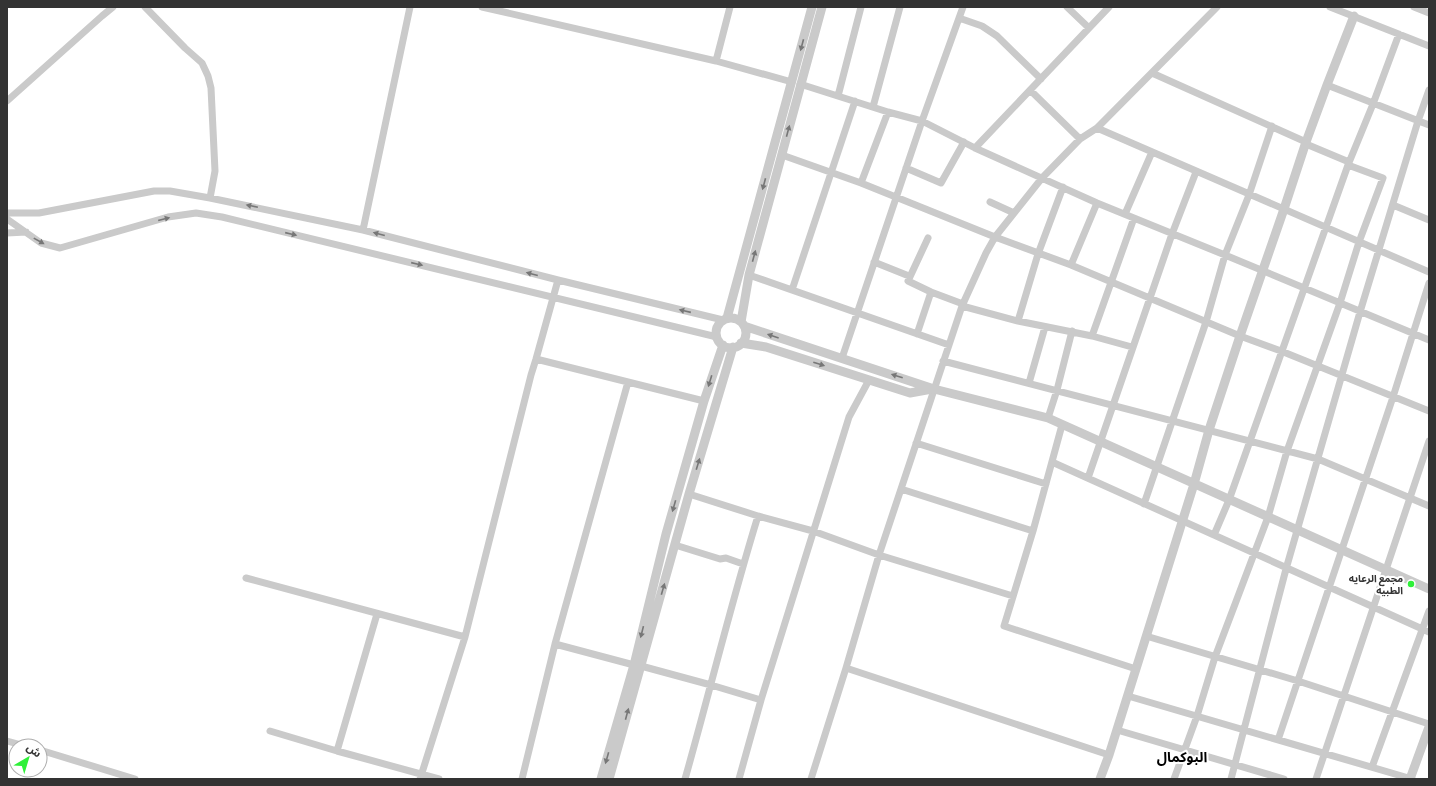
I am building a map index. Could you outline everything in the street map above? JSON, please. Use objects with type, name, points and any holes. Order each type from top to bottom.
[{"type":"street","points":[[7,100],[113,7]]},
{"type":"street","points":[[145,7],[185,48],[202,63],[208,76],[211,88],[215,171],[210,198]]},
{"type":"street","points":[[363,230],[410,7]]},
{"type":"street","points":[[482,7],[500,9],[716,61],[796,83],[888,112],[922,121],[975,148],[1097,203],[1429,340]]},
{"type":"street","points":[[716,61],[730,7]]},
{"type":"street","points":[[601,779],[676,545],[689,494],[737,345],[745,335],[742,324],[749,275],[782,155],[812,7]]},
{"type":"street","points":[[609,779],[637,665],[666,534],[720,341],[717,328],[725,319],[796,83],[822,7]]},
{"type":"street","points":[[838,96],[861,7]]},
{"type":"street","points":[[873,107],[900,7]]},
{"type":"street","points":[[842,358],[922,121],[963,7]]},
{"type":"street","points":[[1067,7],[1089,28]]},
{"type":"street","points":[[975,148],[1109,7]]},
{"type":"street","points":[[811,779],[846,668],[879,555],[943,360],[962,305],[986,253],[995,237],[1042,178],[1080,139],[1097,128],[1217,7]]},
{"type":"street","points":[[1330,7],[1342,9],[1354,16],[1429,46]]},
{"type":"street","points":[[1414,7],[1429,13]]},
{"type":"street","points":[[1100,779],[1183,522],[1209,430],[1240,336],[1306,143],[1354,16]]},
{"type":"street","points":[[959,18],[982,26],[996,36],[1041,79]]},
{"type":"street","points":[[1214,536],[1229,500],[1349,163],[1399,34]]},
{"type":"street","points":[[1152,73],[1272,126],[1383,178],[1359,242],[1340,303],[1287,451],[1268,517],[1214,657],[1197,716],[1174,779]]},
{"type":"street","points":[[1327,85],[1429,125]]},
{"type":"street","points":[[1030,90],[1080,139]]},
{"type":"street","points":[[1231,779],[1286,569],[1341,376],[1418,121],[1429,90]]},
{"type":"street","points":[[792,290],[855,102]]},
{"type":"street","points":[[861,183],[888,112]]},
{"type":"street","points":[[1144,504],[1206,322],[1225,255],[1249,195],[1272,126]]},
{"type":"street","points":[[1097,128],[1429,272]]},
{"type":"street","points":[[906,168],[941,183],[964,142]]},
{"type":"street","points":[[1125,214],[1152,152]]},
{"type":"street","points":[[782,155],[861,183],[1038,254],[1071,265],[1240,336],[1429,411]]},
{"type":"street","points":[[1088,478],[1132,347],[1151,298],[1172,234],[1196,172]]},
{"type":"street","points":[[1018,321],[1038,254],[1063,187]]},
{"type":"street","points":[[7,213],[39,213],[154,191],[170,191],[363,230],[558,280],[725,319],[732,318],[742,324],[934,389],[1048,418],[1429,589]]},
{"type":"street","points":[[990,202],[1014,213]]},
{"type":"street","points":[[1071,265],[1097,203]]},
{"type":"street","points":[[1393,205],[1429,220]]},
{"type":"street","points":[[7,219],[41,243],[60,248],[168,217],[196,213],[222,217],[553,296],[720,341],[737,345],[766,348],[910,393],[934,389]]},
{"type":"street","points":[[1092,336],[1134,218]]},
{"type":"street","points":[[7,233],[26,232]]},
{"type":"street","points":[[928,238],[909,276],[908,281],[962,305],[1018,321],[1072,331],[1132,347]]},
{"type":"street","points":[[874,262],[909,276]]},
{"type":"street","points":[[749,275],[949,345]]},
{"type":"street","points":[[421,776],[465,638],[529,382],[558,280]]},
{"type":"street","points":[[1278,740],[1393,397],[1429,283]]},
{"type":"street","points":[[917,334],[931,292]]},
{"type":"street","points":[[1029,383],[1045,327]]},
{"type":"street","points":[[1048,418],[1057,390],[1072,331]]},
{"type":"street","points":[[536,359],[579,371],[704,401]]},
{"type":"street","points":[[943,360],[1318,458],[1429,506]]},
{"type":"street","points":[[739,779],[761,700],[849,417],[869,380]]},
{"type":"street","points":[[522,779],[555,644],[628,382]]},
{"type":"street","points":[[1062,425],[1033,531],[1004,626],[1136,669]]},
{"type":"street","points":[[1316,779],[1429,441]]},
{"type":"street","points":[[916,442],[1046,484]]},
{"type":"street","points":[[1052,462],[1426,631]]},
{"type":"street","points":[[901,489],[1033,531]]},
{"type":"street","points":[[689,494],[758,516],[813,531],[879,555],[1013,596]]},
{"type":"street","points":[[685,779],[712,685],[743,564],[758,516]]},
{"type":"street","points":[[676,545],[720,559],[726,558],[743,564]]},
{"type":"street","points":[[246,578],[465,638]]},
{"type":"street","points":[[1372,767],[1392,711],[1426,631],[1429,611]]},
{"type":"street","points":[[337,751],[377,614]]},
{"type":"street","points":[[1146,636],[1214,657],[1298,680],[1429,724]]},
{"type":"street","points":[[555,644],[712,685],[761,700]]},
{"type":"street","points":[[846,668],[1109,755]]},
{"type":"street","points":[[1128,696],[1410,779],[1429,727]]},
{"type":"street","points":[[1117,730],[1284,779]]},
{"type":"street","points":[[270,731],[421,776],[439,779]]},
{"type":"street","points":[[48,752],[135,779]]},
{"type":"place","name":"مجمع الرعايه الطبيه","points":[[1411,584]]},
{"type":"district","name":"البوكمال","points":[[1182,756]]}]
